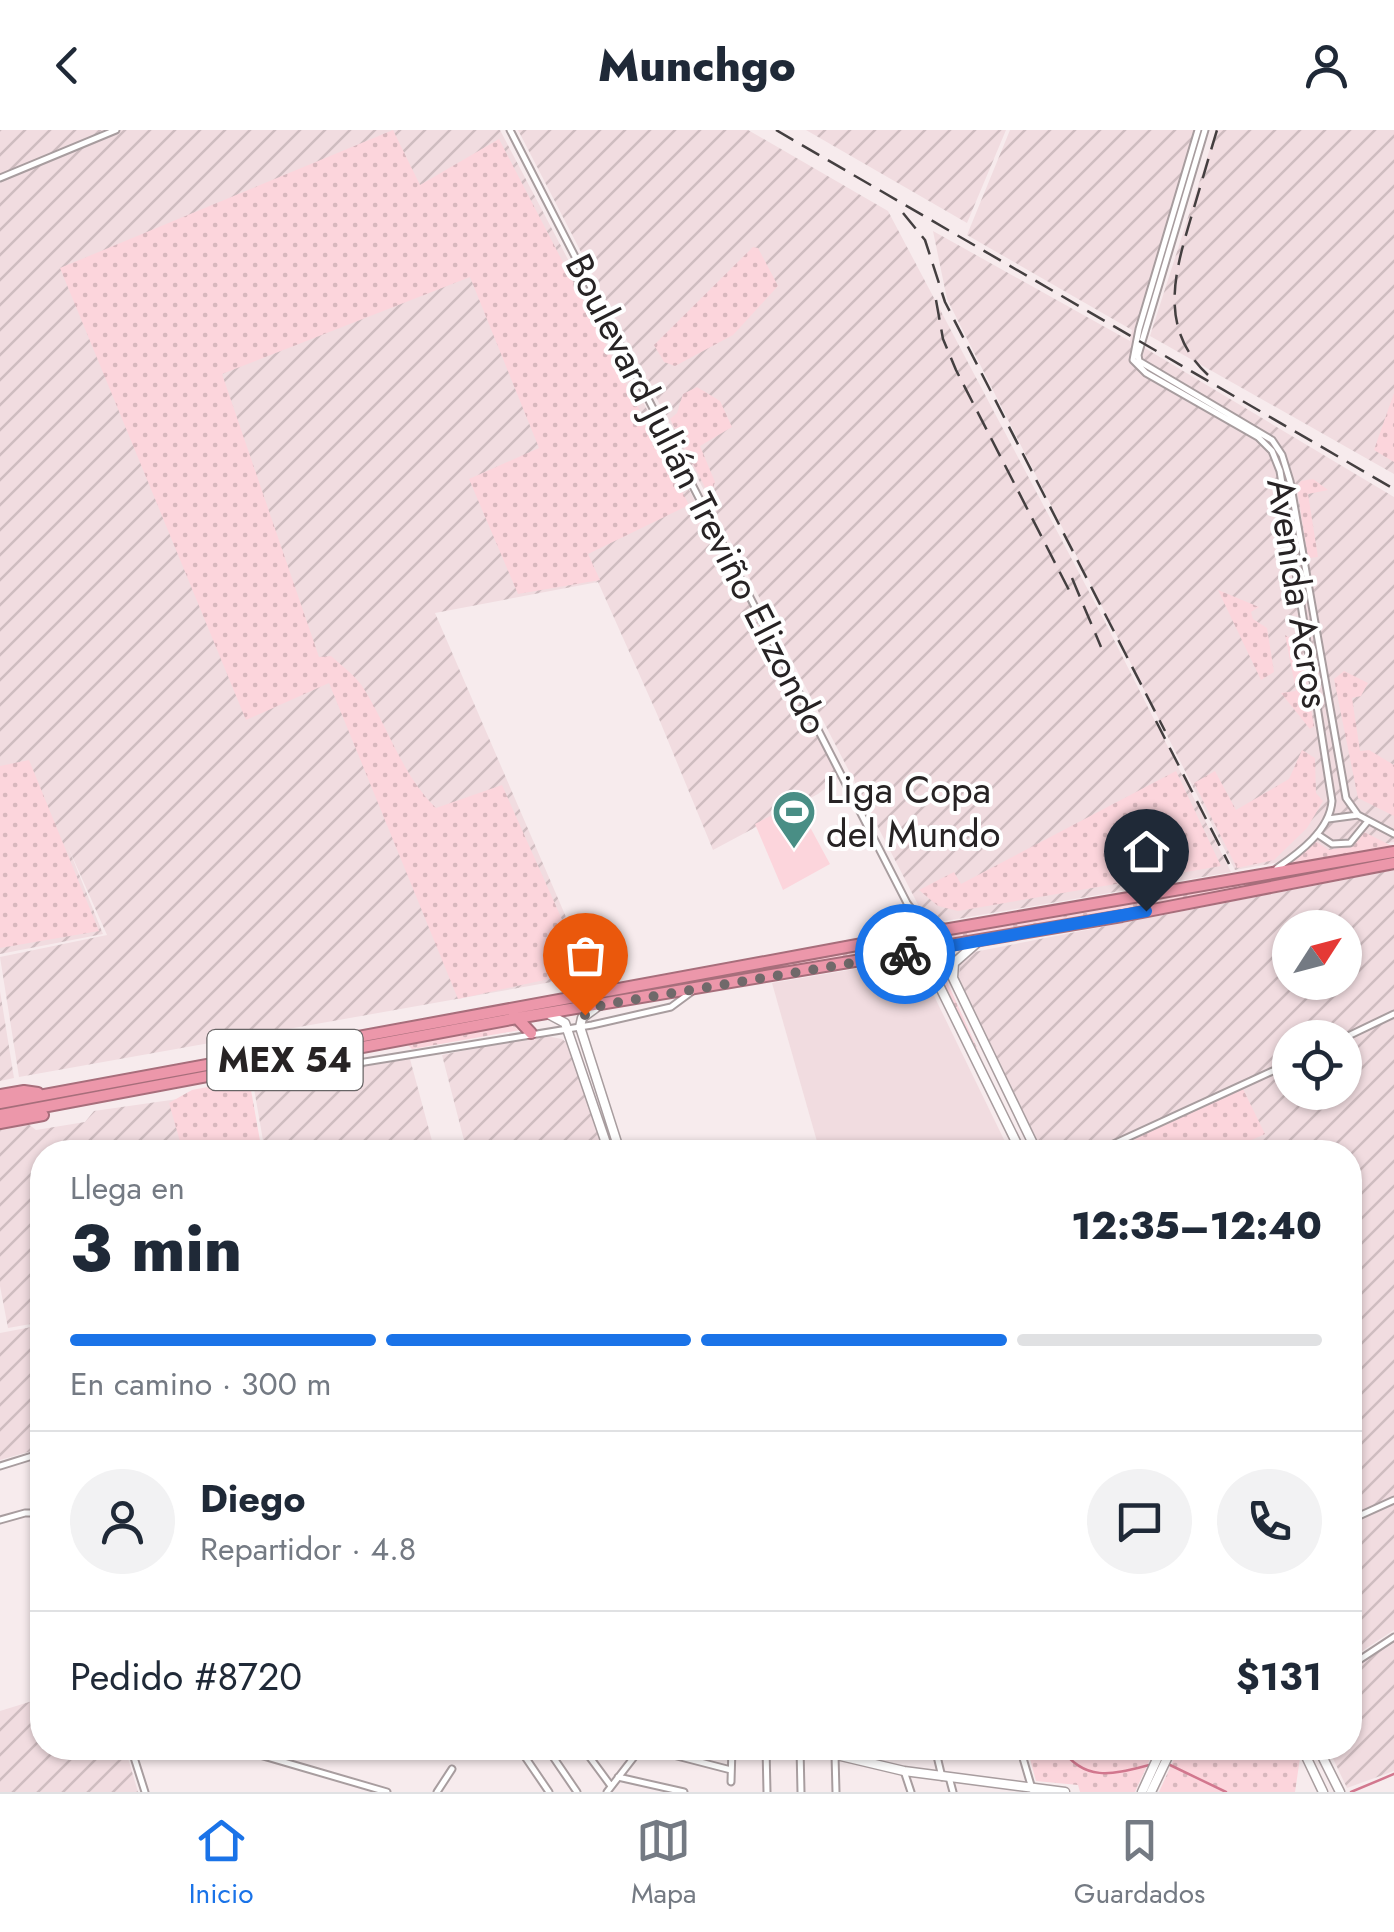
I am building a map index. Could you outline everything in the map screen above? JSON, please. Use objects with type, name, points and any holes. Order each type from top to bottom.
[{"type":"highway","name":"MEX 54","points":[[0,1103],[1394,852]]},
{"type":"highway","name":"MEX 54","points":[[0,1115],[518,1018],[908,954],[1394,863]]},
{"type":"highway","points":[[518,1018],[531,1033]]},
{"type":"highway","points":[[0,1095],[24,1091],[44,1095]]},
{"type":"highway","points":[[0,1123],[70,1109],[81,1102]]},
{"type":"main road","points":[[978,940],[954,963],[953,978],[1030,1139]]},
{"type":"main road","points":[[908,954],[926,962],[1015,1140]]},
{"type":"main road","points":[[602,1005],[585,1015],[580,1026],[616,1140]]},
{"type":"main road","points":[[951,1008],[1030,1139]]},
{"type":"main road","points":[[541,1014],[559,1017],[567,1029],[605,1140]]},
{"type":"main road","points":[[857,1760],[990,1788],[1064,1792]]},
{"type":"main road","points":[[1152,1792],[1160,1760]]},
{"type":"main road","points":[[1142,1792],[1162,1760]]},
{"type":"main road","points":[[1308,1760],[1323,1792]]},
{"type":"main road","points":[[1324,1760],[1340,1792]]},
{"type":"street","points":[[0,178],[116,130]]},
{"type":"street","name":"Boulevard Julián Treviño Elizondo","points":[[510,130],[912,911]]},
{"type":"street","name":"Avenida Acros","points":[[1202,130],[1136,360],[1140,370],[1264,434],[1282,455],[1290,481],[1346,798],[1358,814]]},
{"type":"street","name":"Avenida Acros","points":[[1181,391],[1258,438],[1277,460],[1332,801],[1328,819]]},
{"type":"street","points":[[1320,728],[1334,727]]},
{"type":"street","points":[[1325,759],[1339,756]]},
{"type":"street","points":[[1267,875],[1317,834],[1328,819],[1358,814],[1394,834]]},
{"type":"street","points":[[1317,834],[1332,844],[1350,843],[1368,821]]},
{"type":"street","points":[[906,937],[913,924],[912,911],[951,929]]},
{"type":"street","points":[[299,1058],[317,1066],[334,1067],[567,1029],[671,1007],[694,990]]},
{"type":"street","points":[[1362,1029],[1394,1014]]},
{"type":"street","points":[[1122,1140],[1272,1071]]},
{"type":"street","points":[[0,1466],[30,1457]]},
{"type":"street","points":[[1362,1515],[1394,1500]]},
{"type":"street","points":[[0,1520],[30,1513]]},
{"type":"street","points":[[1362,1658],[1394,1637]]},
{"type":"street","points":[[135,1760],[144,1792]]},
{"type":"street","points":[[277,1760],[387,1792]]},
{"type":"street","points":[[527,1760],[549,1792]]},
{"type":"street","points":[[556,1760],[577,1792]]},
{"type":"street","points":[[592,1760],[609,1789],[633,1760]]},
{"type":"street","points":[[692,1760],[732,1770]]},
{"type":"street","points":[[731,1782],[732,1760]]},
{"type":"street","points":[[766,1760],[767,1792]]},
{"type":"street","points":[[800,1792],[803,1760]]},
{"type":"street","points":[[835,1760],[836,1792]]},
{"type":"street","points":[[940,1760],[953,1792]]},
{"type":"street","points":[[1023,1760],[1032,1790]]},
{"type":"street","points":[[437,1792],[452,1770]]},
{"type":"street","points":[[904,1771],[910,1792]]},
{"type":"street","points":[[618,1777],[684,1792]]},
{"type":"shaded area","points":[[0,130],[500,130],[840,777],[818,794],[713,850],[598,582],[435,613],[591,975],[19,1077],[0,957],[107,935],[68,847],[103,934],[0,954]]},
{"type":"shaded area","points":[[393,130],[420,185],[499,139],[689,505],[588,554],[600,580],[518,594],[469,479],[539,448],[470,277],[222,374],[319,657],[331,656],[361,685],[405,766],[436,808],[502,785],[585,971],[458,999],[329,683],[246,720],[60,268]]},
{"type":"shaded area","points":[[518,130],[748,130],[888,211],[1105,622],[1231,872],[928,924]]},
{"type":"shaded area","points":[[806,130],[1006,130],[967,223]]},
{"type":"shaded area","points":[[1010,130],[1209,130],[1143,347],[1394,497],[1394,842],[1235,870],[947,299],[933,231],[1130,341],[1132,330],[967,235]]},
{"type":"shaded area","points":[[1216,130],[1394,130],[1394,474],[1150,336]]},
{"type":"shaded area","points":[[753,247],[758,248],[778,286],[733,335],[675,366],[664,362],[654,345]]},
{"type":"shaded area","points":[[697,387],[720,401],[732,427],[700,446],[715,482],[710,497],[670,419],[677,413],[683,394]]},
{"type":"shaded area","points":[[1394,393],[1394,462],[1374,450]]},
{"type":"shaded area","points":[[1313,479],[1328,490],[1308,494],[1318,557],[1308,558],[1297,487],[1301,481]]},
{"type":"shaded area","points":[[1218,590],[1259,607],[1251,612],[1253,619],[1267,628],[1274,672],[1261,680]]},
{"type":"shaded area","points":[[1285,635],[1299,643],[1314,726],[1310,729],[1281,693],[1296,691]]},
{"type":"shaded area","points":[[1344,671],[1368,683],[1361,696],[1352,698],[1360,751],[1369,750],[1394,765],[1394,816],[1358,798],[1334,679]]},
{"type":"shaded area","points":[[1302,750],[1315,758],[1316,793],[1323,801],[1307,828],[1274,860],[1237,868],[1194,783],[1215,771],[1236,810],[1289,779]]},
{"type":"shaded area","points":[[29,760],[99,931],[0,948],[0,766]]},
{"type":"shaded area","points":[[1176,771],[1221,866],[958,911],[938,906],[919,890],[954,872],[961,884]]},
{"type":"shaded area","name":"Liga Copa del Mundo","points":[[782,810],[795,835],[810,827],[830,864],[783,890],[755,824]]},
{"type":"shaded area","points":[[1364,832],[1394,847],[1285,867],[1315,841],[1329,850],[1354,845]]},
{"type":"shaded area","points":[[1394,870],[1394,1630],[1362,1651],[1362,1140],[1037,1140],[959,979],[960,962],[969,953]]},
{"type":"shaded area","points":[[1263,882],[1136,910],[652,990],[650,987],[1180,892]]},
{"type":"shaded area","points":[[909,960],[919,965],[1004,1140],[817,1140],[772,983]]},
{"type":"shaded area","points":[[952,961],[948,984],[982,1059],[931,964]]},
{"type":"shaded area","points":[[0,991],[14,1078],[0,1081]]},
{"type":"shaded area","points":[[519,1024],[526,1029],[412,1049],[407,1044]]},
{"type":"shaded area","points":[[541,1035],[562,1039],[568,1044],[602,1140],[464,1140],[442,1055]]},
{"type":"shaded area","points":[[410,1059],[432,1140],[263,1140],[252,1077],[306,1066]]},
{"type":"shaded area","points":[[249,1079],[260,1140],[180,1140],[169,1103],[192,1090]]},
{"type":"shaded area","points":[[1243,1089],[1265,1134],[1252,1140],[1132,1140]]},
{"type":"shaded area","points":[[178,1099],[187,1140],[30,1140],[30,1324],[8,1328],[0,1286],[0,1128],[27,1123],[36,1130],[85,1122],[94,1111]]},
{"type":"shaded area","points":[[30,1327],[30,1451],[0,1460],[0,1333]]},
{"type":"shaded area","points":[[1394,1642],[1394,1771],[1347,1788],[1334,1760],[1362,1760],[1362,1662]]},
{"type":"shaded area","points":[[30,1702],[30,1760],[129,1760],[138,1792],[0,1792],[0,1711]]},
{"type":"shaded area","points":[[1030,1760],[1150,1760],[1135,1792],[1080,1792],[1078,1785],[1036,1781]]},
{"type":"shaded area","points":[[1174,1760],[1300,1760],[1295,1792],[1159,1792]]},
{"type":"waterway","points":[[1071,1760],[1101,1773],[1149,1765]]},
{"type":"waterway","points":[[1170,1765],[1226,1792]]},
{"type":"waterway","points":[[1351,1792],[1394,1774]]},
{"type":"railway","points":[[776,130],[1394,489]]},
{"type":"railway","points":[[1208,375],[1183,340],[1175,302],[1184,242],[1217,130]]},
{"type":"railway","points":[[903,213],[925,240],[945,302],[1165,731]]},
{"type":"railway","points":[[936,300],[943,339],[956,370],[1071,594]]},
{"type":"railway","points":[[1072,578],[1101,647]]},
{"type":"railway","points":[[1156,721],[1229,864]]},
{"type":"way so far","points":[[585,1015],[602,1005],[905,954]]},
{"type":"place","name":"Liga Copa del Mundo","points":[[794,850]]},
{"type":"route","points":[[905,954],[1146,911]]}]
